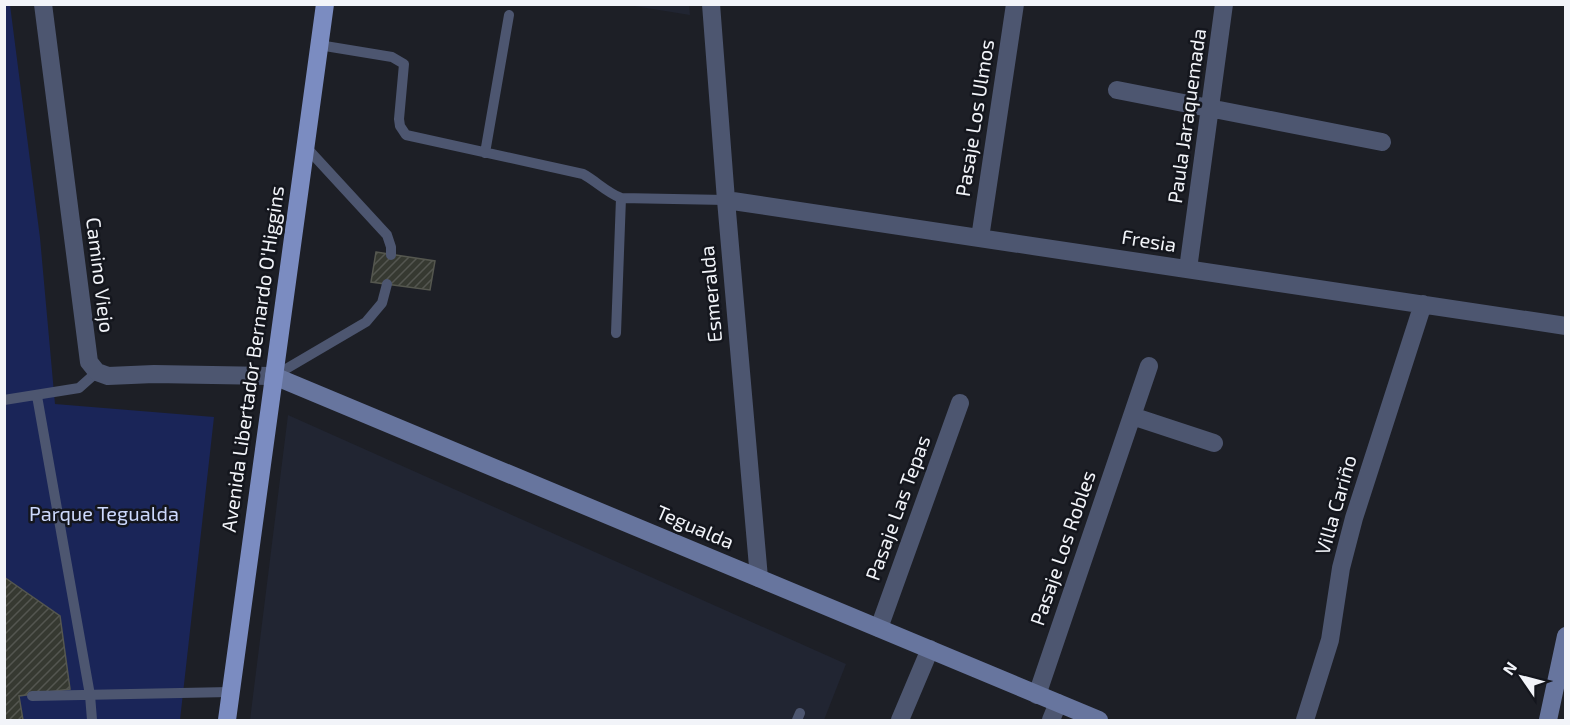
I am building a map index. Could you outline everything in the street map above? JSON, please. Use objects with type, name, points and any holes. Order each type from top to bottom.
[{"type":"main road","name":"Avenida Libertador Bernardo O'Higgins","points":[[227,720],[325,4]]},
{"type":"street","name":"Camino Viejo","points":[[43,4],[89,362],[97,372]]},
{"type":"street","name":"Esmeralda","points":[[711,4],[759,578]]},
{"type":"street","name":"Pasaje Los Ulmos","points":[[980,238],[1015,4]]},
{"type":"street","name":"Paula Jaraquemada","points":[[1188,269],[1224,4]]},
{"type":"street","points":[[1117,90],[1382,142]]},
{"type":"street","name":"Fresia","points":[[726,200],[1566,326]]},
{"type":"street","name":"Villa Cariño","points":[[1305,720],[1330,640],[1341,568],[1354,518],[1423,304]]},
{"type":"street","name":"Pasaje Los Robles","points":[[1037,695],[1149,366]]},
{"type":"street","points":[[97,372],[108,376],[154,374],[274,376]]},
{"type":"street","name":"Tegualda","points":[[274,376],[1099,720]]},
{"type":"street","name":"Pasaje Las Tepas","points":[[879,628],[960,403]]},
{"type":"street","points":[[1132,416],[1214,443]]},
{"type":"street","points":[[1548,720],[1566,636]]},
{"type":"street","points":[[900,720],[930,649]]},
{"type":"street","points":[[1051,720],[1058,703]]},
{"type":"lane","points":[[486,153],[508,15]]},
{"type":"lane","points":[[319,45],[392,57],[404,64],[399,119],[400,126],[406,135],[583,174],[596,181],[609,194],[621,198],[726,200]]},
{"type":"lane","points":[[305,146],[387,234],[392,247],[391,255]]},
{"type":"lane","points":[[616,333],[621,198]]},
{"type":"lane","points":[[274,376],[366,322],[382,303],[387,284]]},
{"type":"lane","points":[[4,400],[79,388],[97,372]]},
{"type":"lane","points":[[37,396],[90,695],[92,720]]},
{"type":"lane","points":[[32,696],[230,692]]},
{"type":"shaded area","points":[[628,5],[689,5],[690,15]]},
{"type":"shaded area","points":[[288,415],[846,664],[824,720],[250,720]]},
{"type":"green space","name":"Parque Tegualda","points":[[4,5],[10,5],[40,238],[55,404],[214,417],[180,720],[5,720]]},
{"type":"building","points":[[376,252],[435,261],[430,290],[371,282]]},
{"type":"building","points":[[4,577],[60,616],[70,689],[19,696],[23,720],[4,720]]}]
